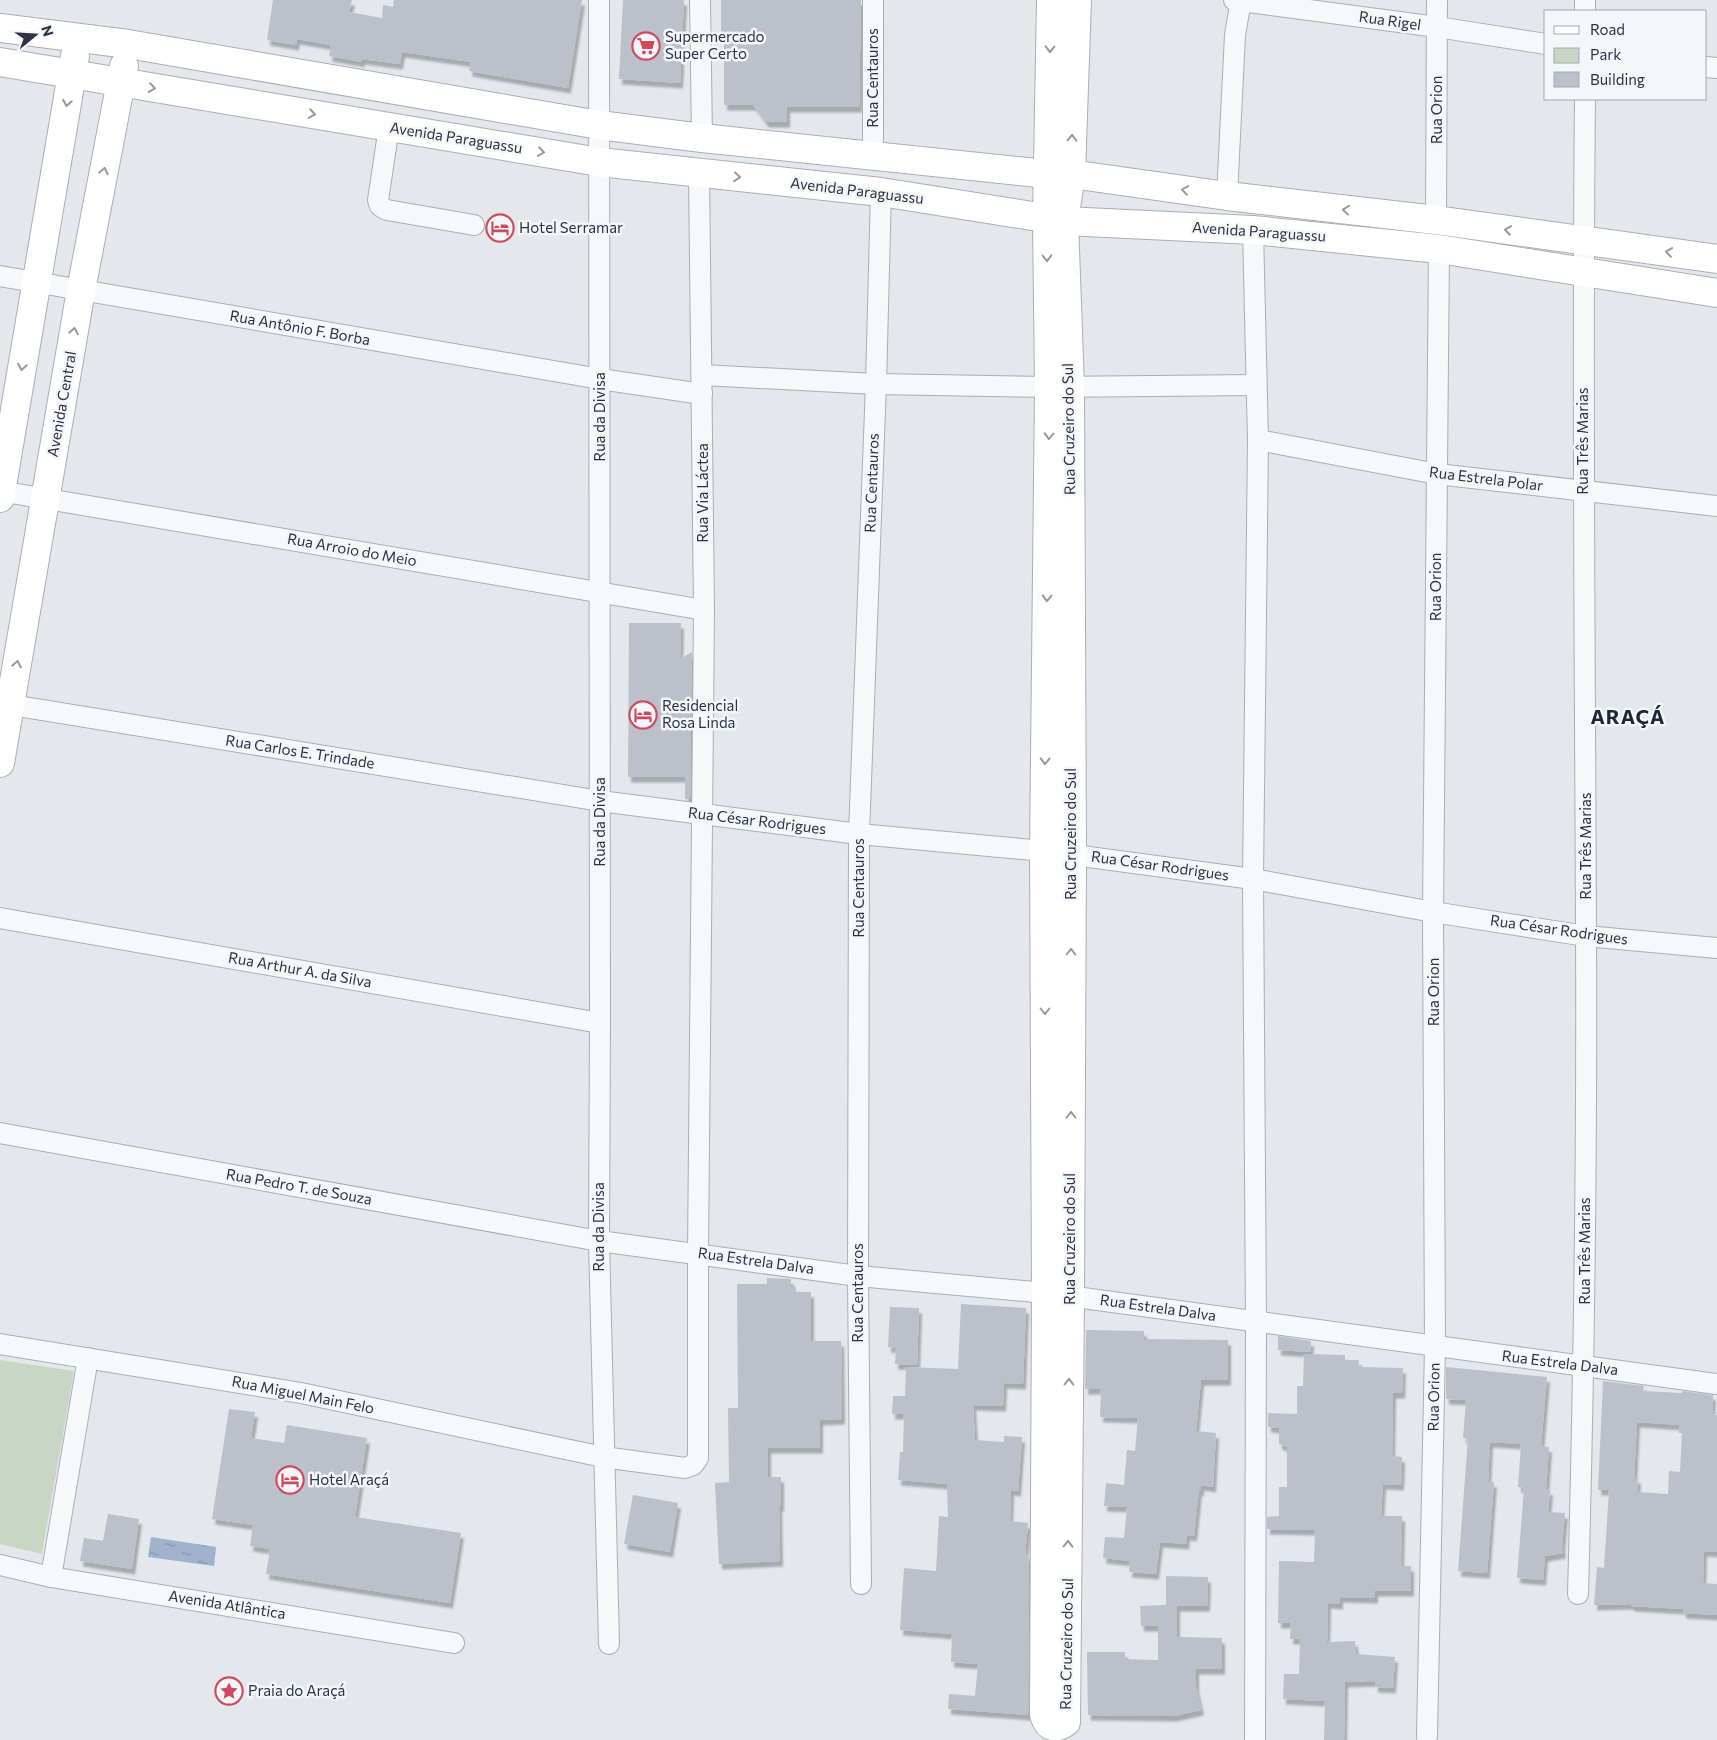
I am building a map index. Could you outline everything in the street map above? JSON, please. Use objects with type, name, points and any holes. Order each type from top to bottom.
[{"type":"street","name":"Rua da Divisa","points":[[599,0],[599,1241],[609,1644]]},
{"type":"street","points":[[700,0],[702,138]]},
{"type":"street","name":"Rua Centauros","points":[[873,0],[873,156]]},
{"type":"street","name":"Rua Cruzeiro do Sul","points":[[1050,0],[1059,174]]},
{"type":"street","name":"Rua Cruzeiro do Sul","points":[[1056,1584],[1058,1150],[1044,851],[1058,647],[1060,387],[1056,220],[1077,0]]},
{"type":"street","points":[[1227,196],[1235,35],[1239,0]]},
{"type":"street","name":"Rua Rigel","points":[[1239,0],[1544,44]]},
{"type":"street","name":"Rua Orion","points":[[1436,220],[1437,0]]},
{"type":"street","name":"Avenida Paraguassu","points":[[0,28],[128,44],[599,125],[702,138],[1059,174],[1436,220],[1717,259]]},
{"type":"street","points":[[0,493],[73,73],[77,37]]},
{"type":"street","name":"Avenida Central","points":[[0,763],[5,704],[46,498],[82,290],[128,44]]},
{"type":"street","name":"Avenida Paraguassu","points":[[0,62],[599,162],[881,192],[1056,220],[1253,230],[1439,249],[1717,294]]},
{"type":"street","name":"Rua Três Marias","points":[[1578,1594],[1584,1366],[1586,936],[1583,241],[1585,100]]},
{"type":"street","points":[[389,127],[378,200],[380,206],[387,210],[474,225]]},
{"type":"street","name":"Rua Via Láctea","points":[[698,1253],[704,610],[699,172]]},
{"type":"street","name":"Rua Centauros","points":[[861,1584],[858,1276],[859,834],[876,384],[881,192]]},
{"type":"street","points":[[1253,230],[1258,440],[1253,879],[1256,1322],[1255,1740]]},
{"type":"street","name":"Rua Orion","points":[[1427,1736],[1435,1347],[1434,912],[1439,249]]},
{"type":"street","name":"Rua Antônio F. Borba","points":[[0,276],[600,379],[702,385],[876,384],[1060,387],[1256,385]]},
{"type":"street","name":"Rua Estrela Polar","points":[[1258,440],[1437,474],[1717,506]]},
{"type":"street","name":"Rua Arroio do Meio","points":[[0,493],[46,498],[704,610]]},
{"type":"street","name":"Rua Cruzeiro do Sul","points":[[1058,647],[1072,855],[1058,1150]]},
{"type":"street","name":"Rua Carlos E. Trindade","points":[[5,704],[600,801]]},
{"type":"street","name":"Rua César Rodrigues","points":[[600,801],[859,834],[1044,851],[1253,879],[1434,912],[1586,936],[1717,948]]},
{"type":"street","name":"Rua Arthur A. da Silva","points":[[0,918],[600,1022]]},
{"type":"street","name":"Rua Pedro T. de Souza","points":[[0,1133],[599,1241]]},
{"type":"street","name":"Rua Estrela Dalva","points":[[599,1241],[858,1276],[1058,1295],[1717,1384]]},
{"type":"street","name":"Rua Miguel Main Felo","points":[[0,1344],[301,1393],[603,1457],[686,1468],[693,1465],[698,1458],[698,1253]]},
{"type":"street","points":[[51,1577],[88,1358]]},
{"type":"street","name":"Avenida Atlântica","points":[[0,1565],[51,1577],[454,1642]]},
{"type":"green space","points":[[0,1360],[74,1371],[42,1554],[0,1544]]},
{"type":"water","points":[[151,1537],[216,1547],[214,1566],[148,1557]]},
{"type":"building","points":[[273,0],[352,0],[349,12],[382,18],[383,5],[393,7],[394,0],[582,0],[568,88],[469,71],[471,62],[402,52],[400,64],[362,59],[362,62],[329,56],[331,45],[297,39],[296,45],[267,40]]},
{"type":"building","points":[[623,0],[684,0],[680,83],[619,79]]},
{"type":"building","points":[[721,0],[861,0],[859,107],[787,107],[787,122],[766,122],[753,105],[724,105],[724,32],[721,32]]},
{"type":"building","points":[[629,623],[681,623],[680,659],[692,652],[690,799],[685,799],[685,777],[628,777]]},
{"type":"building","points":[[767,1278],[791,1279],[791,1287],[796,1287],[796,1292],[811,1292],[811,1341],[841,1341],[842,1419],[820,1420],[820,1448],[768,1448],[768,1477],[781,1477],[781,1506],[779,1506],[780,1561],[719,1564],[715,1483],[729,1482],[728,1408],[738,1408],[737,1284],[767,1284]]},
{"type":"building","points":[[961,1304],[1026,1308],[1023,1384],[1004,1383],[1003,1406],[973,1405],[975,1440],[1004,1442],[1004,1436],[1022,1437],[1018,1491],[1011,1490],[1010,1521],[1028,1523],[1025,1555],[1029,1556],[1028,1715],[948,1709],[949,1694],[975,1696],[978,1664],[951,1662],[952,1634],[900,1630],[904,1568],[936,1571],[939,1516],[948,1517],[947,1484],[898,1480],[900,1452],[903,1452],[904,1414],[892,1414],[893,1396],[905,1396],[906,1367],[958,1369]]},
{"type":"building","points":[[890,1307],[919,1308],[917,1365],[895,1364],[896,1348],[888,1347]]},
{"type":"building","points":[[1086,1330],[1144,1331],[1144,1339],[1228,1340],[1228,1380],[1201,1380],[1196,1431],[1216,1433],[1213,1487],[1201,1485],[1201,1491],[1199,1490],[1194,1536],[1187,1535],[1186,1544],[1160,1542],[1156,1574],[1129,1572],[1130,1561],[1103,1558],[1105,1537],[1124,1538],[1127,1507],[1104,1506],[1106,1483],[1124,1485],[1127,1450],[1135,1451],[1138,1418],[1100,1417],[1101,1389],[1085,1389]]},
{"type":"building","points":[[1278,1336],[1311,1341],[1310,1352],[1278,1350]]},
{"type":"building","points":[[1304,1354],[1345,1355],[1345,1360],[1359,1360],[1358,1367],[1403,1368],[1402,1393],[1393,1393],[1392,1456],[1402,1457],[1401,1485],[1383,1484],[1381,1516],[1402,1516],[1401,1566],[1411,1566],[1411,1591],[1375,1591],[1375,1598],[1340,1597],[1340,1604],[1328,1603],[1327,1642],[1355,1641],[1356,1654],[1395,1657],[1393,1688],[1375,1687],[1375,1681],[1345,1682],[1344,1740],[1324,1740],[1325,1701],[1283,1699],[1284,1674],[1299,1674],[1300,1639],[1290,1639],[1291,1623],[1278,1623],[1279,1561],[1314,1562],[1315,1530],[1267,1529],[1267,1517],[1279,1516],[1279,1487],[1287,1487],[1287,1447],[1279,1444],[1279,1428],[1268,1427],[1268,1413],[1297,1414],[1297,1386],[1303,1386]]},
{"type":"building","points":[[1446,1367],[1547,1377],[1541,1446],[1549,1447],[1546,1489],[1550,1490],[1548,1512],[1565,1513],[1563,1553],[1545,1556],[1543,1580],[1517,1578],[1524,1488],[1518,1487],[1521,1444],[1490,1442],[1488,1481],[1494,1482],[1487,1573],[1458,1571],[1468,1438],[1463,1438],[1466,1400],[1446,1399]]},
{"type":"building","points":[[1603,1381],[1644,1386],[1643,1391],[1682,1393],[1682,1391],[1713,1395],[1712,1414],[1717,1415],[1717,1552],[1704,1551],[1703,1583],[1717,1584],[1717,1615],[1683,1613],[1683,1609],[1631,1606],[1631,1604],[1594,1605],[1597,1567],[1604,1568],[1609,1490],[1598,1490]],"holes":[[[1637,1422],[1680,1425],[1679,1433],[1682,1433],[1680,1472],[1669,1471],[1668,1494],[1637,1492],[1638,1478],[1634,1478]]]},
{"type":"building","name":"Hotel Araçá","points":[[229,1409],[255,1412],[251,1438],[284,1443],[287,1425],[367,1438],[355,1517],[461,1533],[450,1603],[266,1574],[270,1549],[250,1546],[253,1525],[212,1519]]},
{"type":"building","points":[[633,1495],[678,1503],[670,1552],[624,1544]]},
{"type":"building","points":[[108,1514],[139,1519],[132,1569],[80,1561],[84,1538],[103,1541]]},
{"type":"building","points":[[1166,1576],[1208,1577],[1207,1606],[1177,1606],[1177,1637],[1222,1638],[1222,1669],[1196,1669],[1196,1687],[1201,1710],[1174,1716],[1088,1715],[1087,1652],[1125,1652],[1125,1659],[1158,1660],[1158,1626],[1141,1626],[1140,1606],[1166,1605]]},
{"type":"place","name":"Supermercado Super Certo","points":[[646,46]]},
{"type":"place","name":"Hotel Serramar","points":[[500,228]]},
{"type":"place","name":"Residencial Rosa Linda","points":[[643,715]]},
{"type":"place","name":"Hotel Araçá","points":[[290,1480]]},
{"type":"place","name":"Praia do Araçá","points":[[229,1691]]},
{"type":"district","name":"ARAÇÁ","points":[[1628,717]]}]
